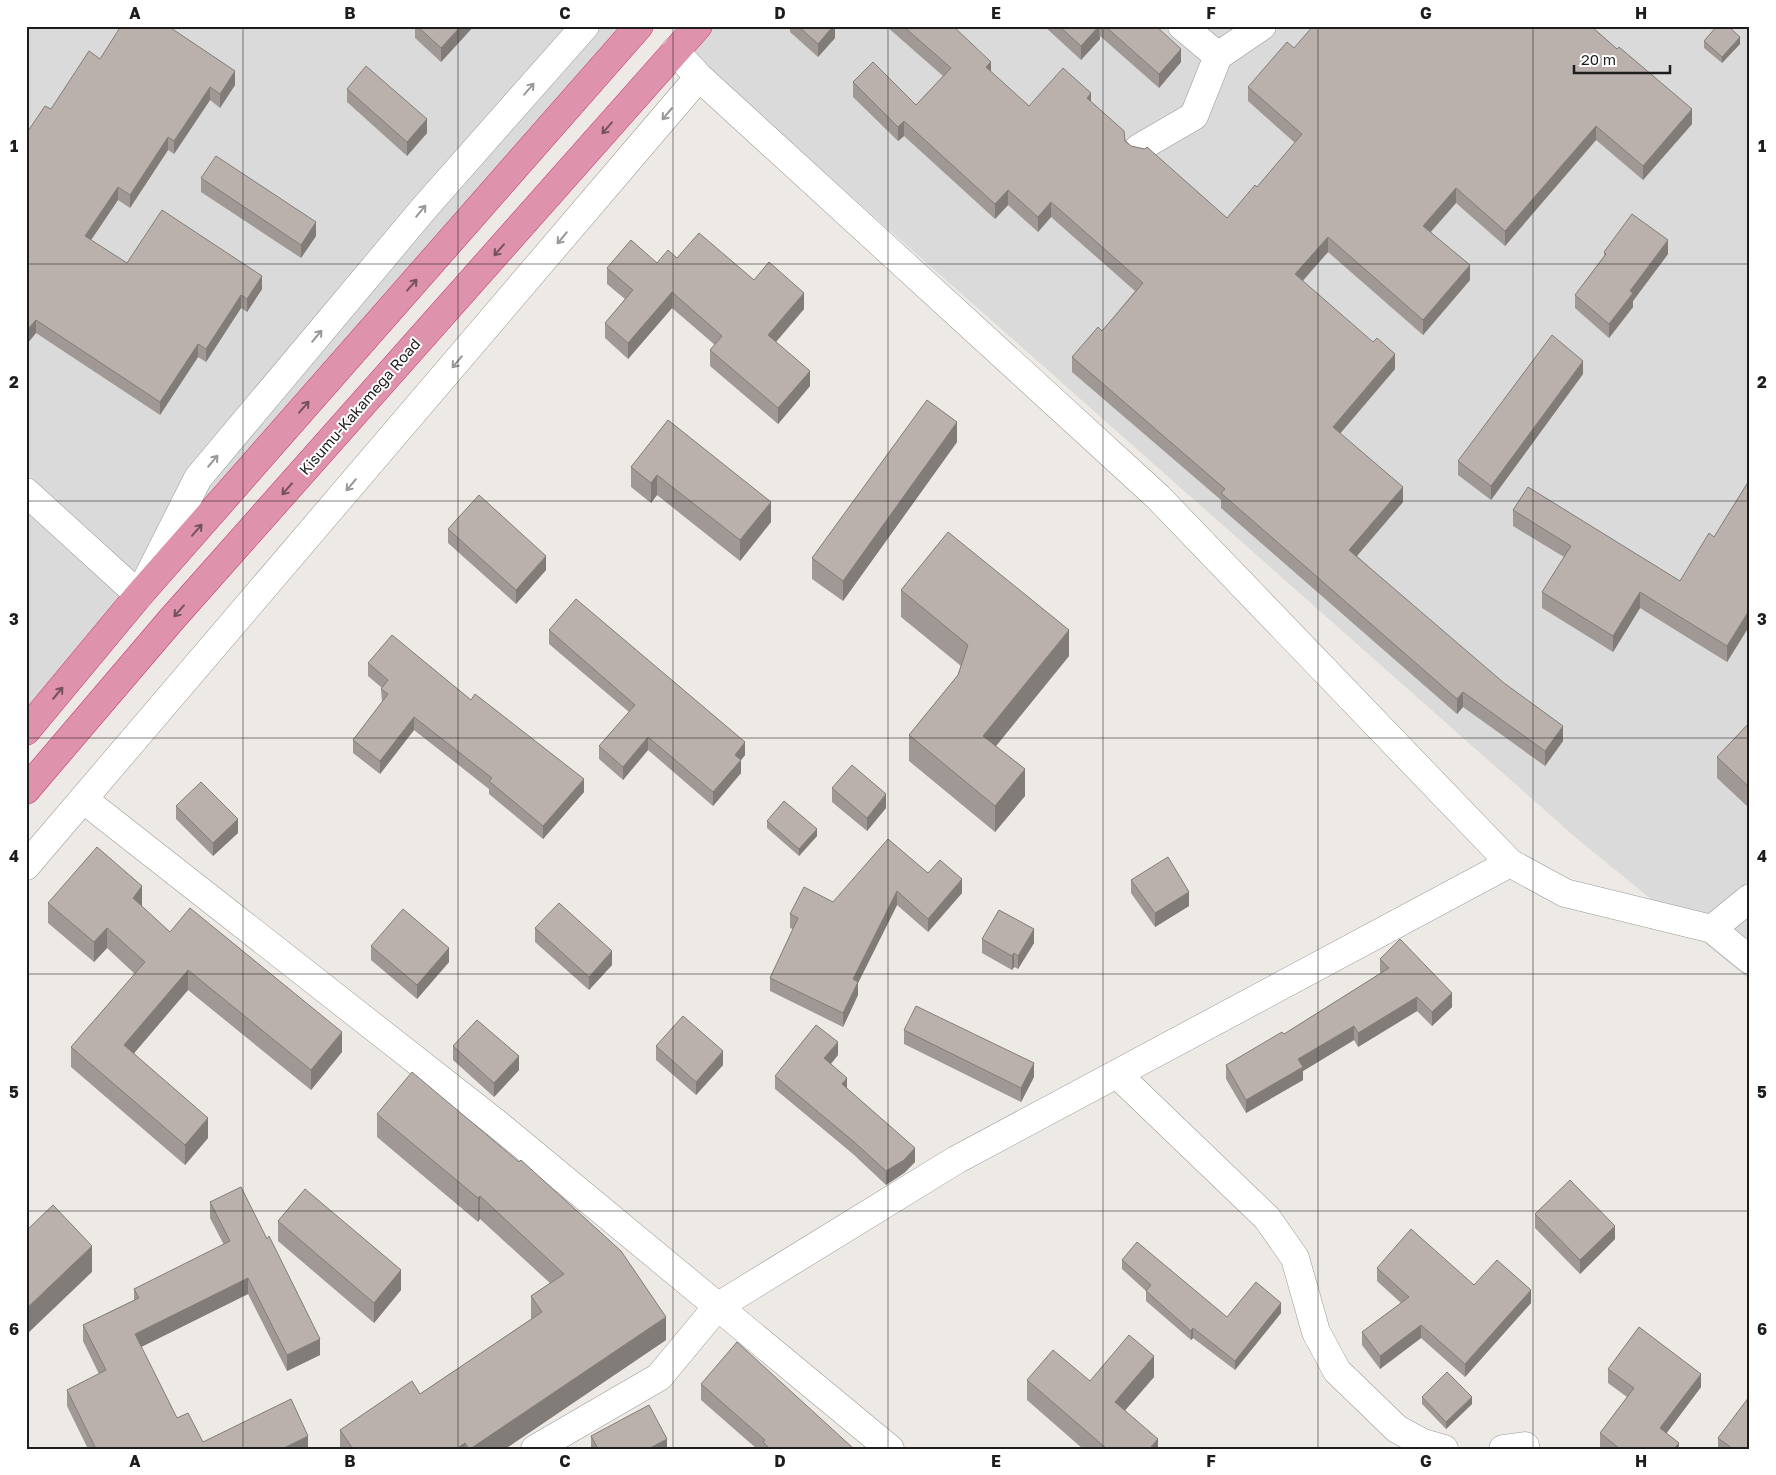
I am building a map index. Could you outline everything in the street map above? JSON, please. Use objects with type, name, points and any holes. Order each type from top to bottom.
[{"type":"highway","points":[[26,731],[139,595],[640,26]]},
{"type":"highway","name":"Kisumu-Kakamega Road","points":[[26,790],[184,606],[698,26]]},
{"type":"street","points":[[26,492],[139,595],[198,478],[426,206],[584,26]]},
{"type":"street","points":[[1182,26],[1218,56]]},
{"type":"street","points":[[1139,148],[1194,116],[1218,56],[1262,26]]},
{"type":"street","points":[[675,51],[699,77],[1158,497],[1510,863],[1565,893],[1712,929],[1750,960]]},
{"type":"street","points":[[26,866],[699,77]]},
{"type":"street","points":[[83,800],[496,1123],[890,1449]]},
{"type":"street","points":[[535,1449],[659,1377],[717,1307],[956,1160],[1510,863]]},
{"type":"street","points":[[1712,929],[1750,898]]},
{"type":"street","points":[[1117,1074],[1267,1218],[1295,1258],[1316,1332],[1337,1371],[1397,1429],[1423,1442],[1444,1449]]},
{"type":"shaded area","points":[[26,26],[636,26],[26,727]]},
{"type":"shaded area","points":[[690,26],[1750,26],[1750,980],[1575,837],[676,41]]},
{"type":"building","points":[[121,26],[168,26],[235,71],[220,94],[210,87],[174,141],[168,137],[130,195],[118,187],[85,236],[127,263],[162,210],[262,276],[247,299],[241,295],[206,349],[198,344],[160,402],[36,320],[26,331],[26,134],[45,106],[51,109],[89,51],[100,59]]},
{"type":"building","points":[[417,26],[461,26],[441,48]]},
{"type":"building","points":[[798,26],[833,26],[818,44]]},
{"type":"building","points":[[903,26],[953,26],[991,62],[986,67],[1029,106],[1063,68],[1091,93],[1087,98],[1124,131],[1125,141],[1131,146],[1145,149],[1147,147],[1227,218],[1255,185],[1257,187],[1302,134],[1248,87],[1287,42],[1294,48],[1313,26],[1591,26],[1617,49],[1619,47],[1692,109],[1643,166],[1596,126],[1505,231],[1456,188],[1423,226],[1470,265],[1423,320],[1328,237],[1295,274],[1373,342],[1377,338],[1395,354],[1333,427],[1403,487],[1349,550],[1504,683],[1563,726],[1545,751],[1463,692],[1457,699],[1221,493],[1225,489],[1072,357],[1098,327],[1102,331],[1143,283],[1051,202],[1038,217],[1008,190],[995,204],[904,121],[898,127],[853,82],[873,62],[916,105],[951,68]]},
{"type":"building","points":[[1059,26],[1099,26],[1081,46]]},
{"type":"building","points":[[1105,26],[1156,26],[1181,49],[1159,74]]},
{"type":"building","points":[[1717,26],[1728,26],[1740,37],[1722,57],[1704,41]]},
{"type":"building","points":[[366,66],[427,119],[407,142],[347,89]]},
{"type":"building","points":[[216,156],[316,222],[301,245],[201,178]]},
{"type":"building","points":[[1632,214],[1668,240],[1630,291],[1633,293],[1609,324],[1575,295],[1606,254],[1604,252]]},
{"type":"building","points":[[699,233],[754,280],[769,262],[804,293],[768,335],[810,371],[778,408],[710,350],[722,336],[672,292],[628,343],[605,323],[633,290],[607,268],[631,240],[657,263],[668,250],[677,258]]},
{"type":"building","points":[[1552,335],[1583,361],[1491,486],[1458,461]]},
{"type":"building","points":[[927,400],[957,422],[843,581],[812,558]]},
{"type":"building","points":[[668,420],[771,502],[740,540],[657,475],[651,483],[631,467]]},
{"type":"building","points":[[1750,479],[1750,609],[1727,646],[1640,592],[1613,636],[1542,592],[1571,546],[1513,510],[1528,487],[1680,581],[1709,533],[1714,537]]},
{"type":"building","points":[[479,495],[546,556],[516,590],[448,529]]},
{"type":"building","points":[[948,532],[1069,630],[983,736],[1025,769],[995,806],[909,735],[958,675],[968,645],[901,590]]},
{"type":"building","points":[[576,599],[745,742],[735,755],[741,760],[713,792],[648,737],[623,767],[599,746],[635,705],[549,630]]},
{"type":"building","points":[[392,635],[471,700],[475,694],[584,779],[543,826],[489,781],[492,778],[414,717],[380,761],[353,740],[388,694],[381,689],[388,680],[368,663]]},
{"type":"building","points":[[1750,722],[1750,788],[1717,757]]},
{"type":"building","points":[[852,765],[886,794],[867,818],[832,788]]},
{"type":"building","points":[[201,782],[238,819],[213,843],[176,806]]},
{"type":"building","points":[[784,801],[817,829],[799,849],[767,821]]},
{"type":"building","points":[[888,839],[928,873],[940,860],[962,879],[928,919],[897,891],[853,979],[858,982],[843,1013],[770,978],[798,918],[790,914],[804,887],[833,902]]},
{"type":"building","points":[[97,847],[142,886],[133,898],[170,932],[190,908],[342,1032],[311,1070],[188,970],[124,1045],[208,1118],[185,1145],[71,1047],[145,962],[107,928],[94,942],[48,903]]},
{"type":"building","points":[[1168,857],[1189,892],[1155,913],[1131,880]]},
{"type":"building","points":[[559,903],[612,951],[589,977],[535,928]]},
{"type":"building","points":[[403,909],[449,948],[417,985],[371,946]]},
{"type":"building","points":[[999,910],[1034,929],[1018,956],[1014,953],[1012,956],[982,939]]},
{"type":"building","points":[[1400,939],[1452,993],[1432,1012],[1417,997],[1358,1033],[1354,1026],[1298,1059],[1303,1067],[1246,1100],[1226,1065],[1282,1032],[1284,1034],[1389,968],[1380,959]]},
{"type":"building","points":[[916,1006],[1034,1063],[1021,1088],[904,1030]]},
{"type":"building","points":[[683,1016],[723,1051],[696,1082],[656,1046]]},
{"type":"building","points":[[477,1020],[519,1056],[494,1083],[453,1046]]},
{"type":"building","points":[[816,1025],[838,1042],[824,1058],[847,1078],[842,1084],[915,1148],[904,1160],[886,1171],[775,1076]]},
{"type":"building","points":[[412,1072],[519,1162],[521,1160],[621,1251],[666,1317],[470,1449],[465,1443],[456,1449],[353,1449],[340,1430],[412,1381],[420,1394],[542,1312],[531,1296],[564,1274],[480,1196],[478,1198],[377,1114]]},
{"type":"building","points":[[1570,1180],[1615,1226],[1580,1260],[1535,1214]]},
{"type":"building","points":[[241,1187],[267,1239],[269,1236],[320,1339],[287,1355],[248,1278],[135,1334],[177,1418],[188,1413],[203,1442],[291,1399],[308,1436],[282,1449],[96,1449],[67,1390],[106,1370],[83,1325],[139,1298],[134,1289],[230,1241],[210,1202]]},
{"type":"building","points":[[305,1189],[401,1270],[374,1303],[278,1221]]},
{"type":"building","points":[[53,1205],[92,1246],[26,1309],[26,1231]]},
{"type":"building","points":[[1411,1229],[1474,1285],[1497,1260],[1531,1290],[1465,1364],[1421,1325],[1380,1356],[1362,1332],[1409,1297],[1377,1268]]},
{"type":"building","points":[[1137,1242],[1227,1317],[1256,1282],[1281,1303],[1235,1361],[1193,1328],[1191,1331],[1146,1291],[1151,1285],[1122,1260]]},
{"type":"building","points":[[1639,1327],[1701,1374],[1660,1428],[1679,1443],[1674,1449],[1620,1449],[1600,1433],[1634,1388],[1608,1369]]},
{"type":"building","points":[[1129,1335],[1154,1356],[1115,1402],[1158,1439],[1149,1449],[1107,1449],[1027,1380],[1053,1350],[1090,1381]]},
{"type":"building","points":[[737,1342],[854,1449],[770,1449],[763,1442],[765,1440],[701,1384]]},
{"type":"building","points":[[1447,1372],[1472,1397],[1446,1422],[1422,1397]]},
{"type":"building","points":[[1749,1397],[1750,1449],[1733,1449],[1718,1438]]},
{"type":"building","points":[[649,1405],[667,1439],[648,1449],[598,1449],[591,1436]]}]
